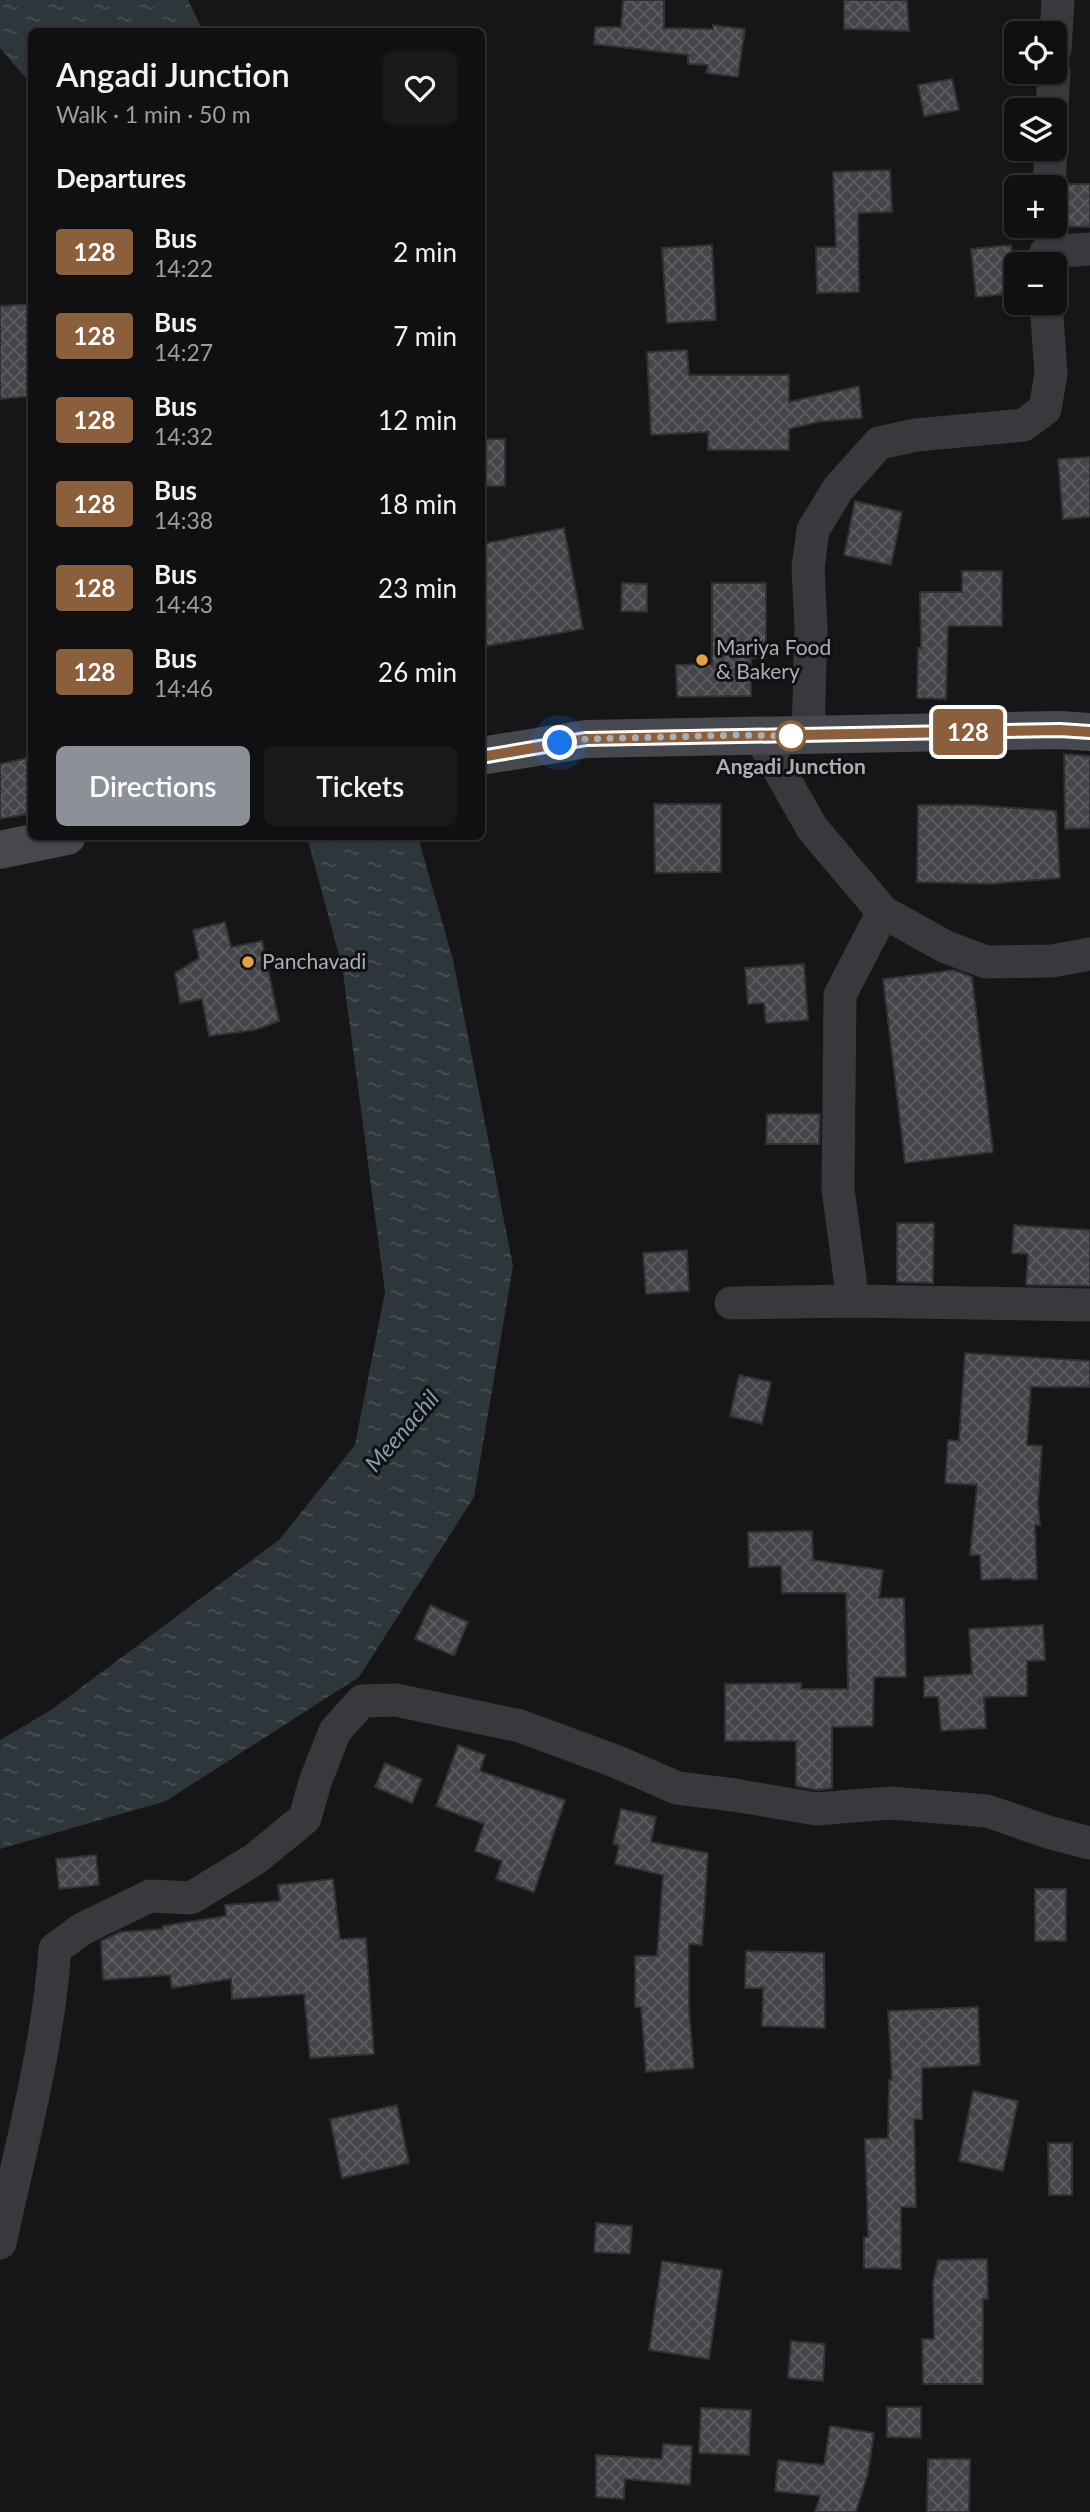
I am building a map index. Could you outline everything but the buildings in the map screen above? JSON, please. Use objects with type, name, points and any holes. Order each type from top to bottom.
[{"type":"main road","points":[[485,755],[586,739],[1060,730],[1090,732]]},
{"type":"main road","points":[[0,850],[47,840]]},
{"type":"street","points":[[1057,21],[1058,0]]},
{"type":"street","points":[[1046,247],[1090,249]]},
{"type":"street","points":[[808,735],[811,628],[808,568],[813,530],[838,489],[878,443],[916,435],[1024,425],[1045,409],[1051,374],[1047,315]]},
{"type":"street","points":[[760,736],[812,828],[883,912],[946,947],[986,962],[1052,961],[1090,954]]},
{"type":"street","points":[[853,1301],[838,1189],[840,995],[883,912]]},
{"type":"street","points":[[731,1303],[853,1301],[1090,1305]]},
{"type":"street","points":[[0,2243],[28,2115],[52,1983],[55,1949],[82,1929],[150,1896],[191,1898],[255,1859],[304,1818],[335,1731],[362,1701],[396,1700],[520,1726],[615,1761],[677,1788],[817,1809],[891,1803],[987,1811],[1090,1843]]},
{"type":"water","points":[[0,0],[188,0],[202,28],[28,28],[28,81],[0,48]]},
{"type":"water","name":"Meenachil","points":[[308,840],[419,840],[453,960],[513,1266],[474,1497],[359,1677],[166,1801],[0,1849],[0,1740],[51,1710],[280,1539],[355,1445],[385,1292],[342,966]]},
{"type":"bus line","name":"128","points":[[485,756],[586,739],[1060,730],[1090,732]]},
{"type":"place","name":"Mariya Food & Bakery","points":[[702,660]]},
{"type":"place","name":"Angadi Junction","points":[[791,736]]},
{"type":"place","name":"Panchavadi","points":[[248,962]]},
{"type":"route","points":[[560,743],[586,739],[791,736]]}]
